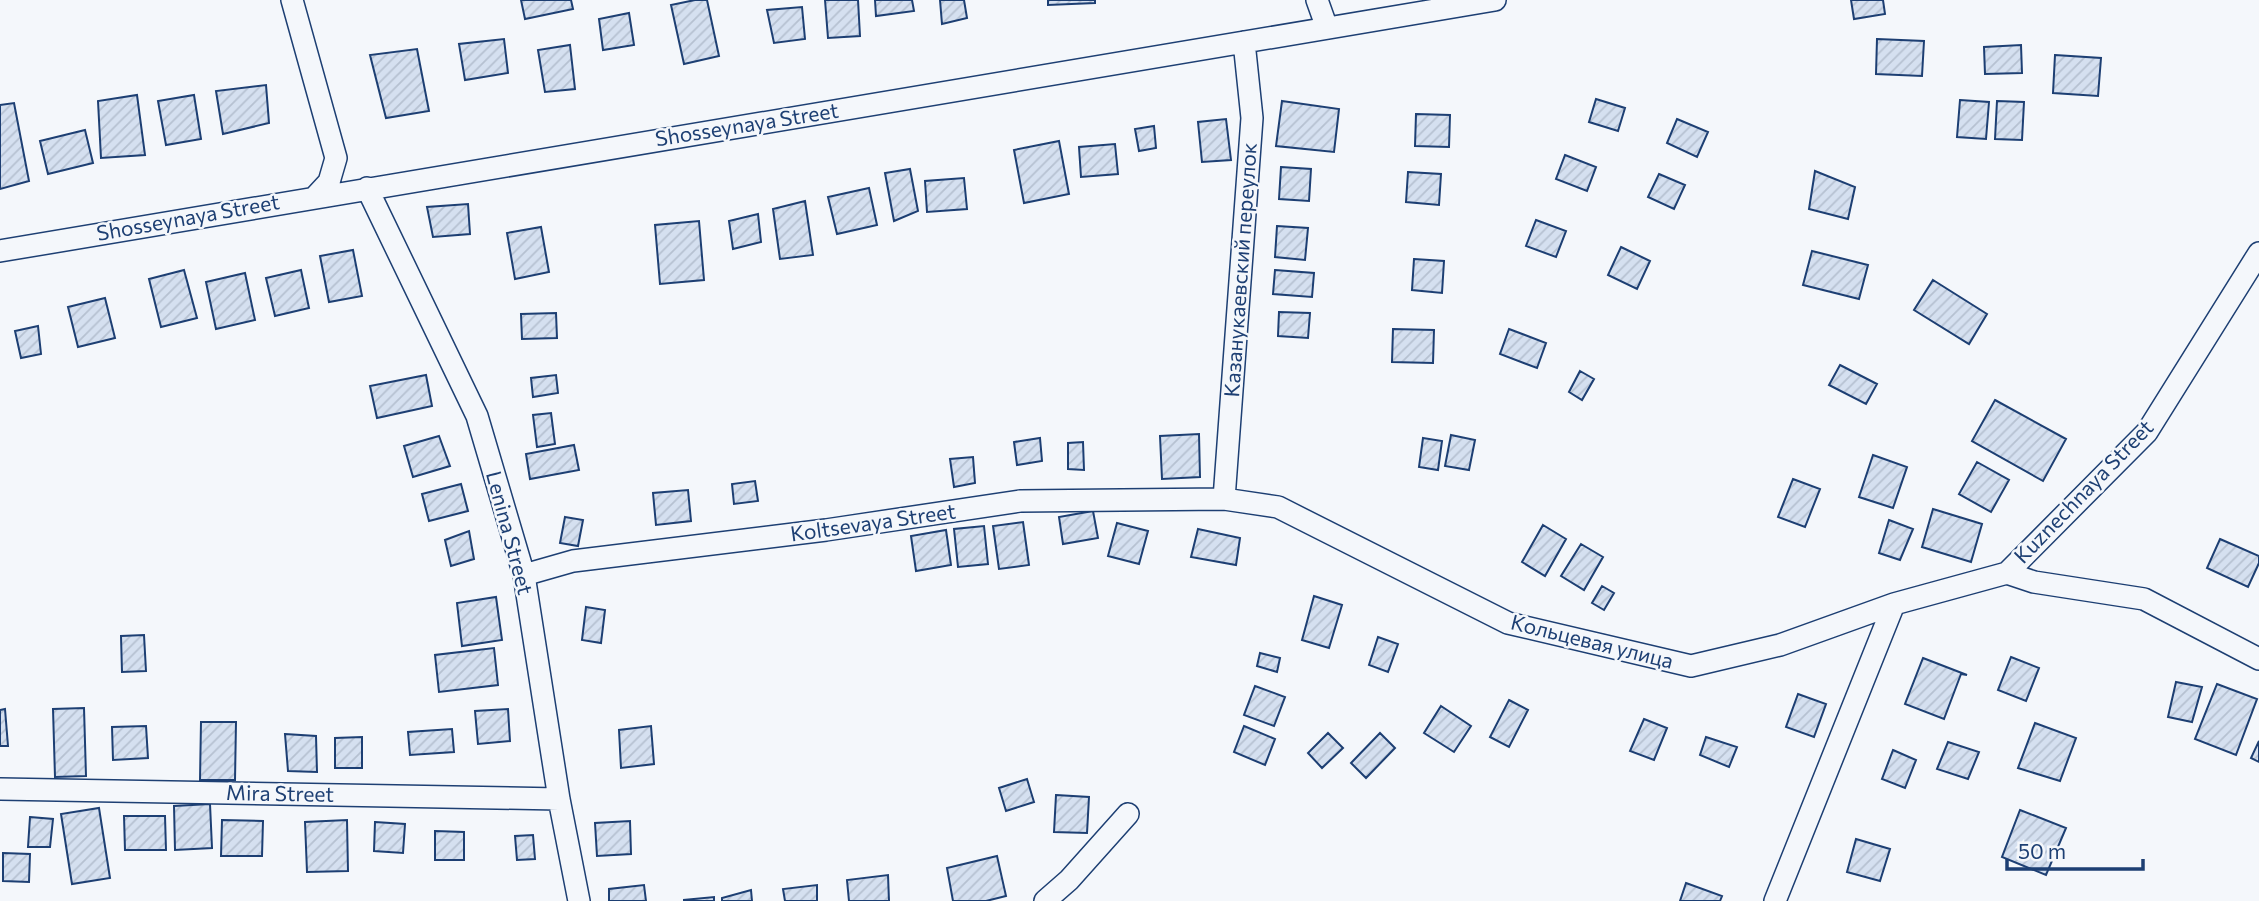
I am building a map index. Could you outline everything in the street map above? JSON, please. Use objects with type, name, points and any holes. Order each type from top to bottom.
[{"type":"street","points":[[292,0],[336,158],[329,182],[316,196]]},
{"type":"street","points":[[1317,0],[1327,28]]},
{"type":"street","name":"Shosseynaya Street","points":[[0,251],[1495,0]]},
{"type":"street","name":"Казанукаевский переулок","points":[[1224,499],[1252,118],[1244,42]]},
{"type":"street","name":"Lenina Street","points":[[367,188],[477,416],[524,575],[559,799],[579,901]]},
{"type":"street","name":"Kuznechnaya Street","points":[[1894,604],[2007,573],[2147,432],[2259,253]]},
{"type":"street","name":"Koltsevaya Street","points":[[524,575],[573,561],[826,530],[1020,501],[1224,499]]},
{"type":"street","name":"Кольцевая улица","points":[[1224,499],[1279,507],[1508,623],[1691,666],[1780,645],[1894,604]]},
{"type":"street","points":[[2007,573],[2034,582],[2144,599],[2259,659]]},
{"type":"street","points":[[1775,901],[1894,604]]},
{"type":"street","name":"Mira Street","points":[[0,789],[559,799]]},
{"type":"street","points":[[1045,901],[1069,880],[1128,814]]},
{"type":"building","points":[[521,0],[571,0],[573,9],[525,19]]},
{"type":"building","points":[[707,0],[719,56],[684,64],[671,5]]},
{"type":"building","points":[[825,0],[858,0],[860,36],[828,38]]},
{"type":"building","points":[[875,0],[912,0],[914,11],[876,16]]},
{"type":"building","points":[[940,0],[964,0],[967,18],[942,24]]},
{"type":"building","points":[[1048,0],[1095,0],[1095,3],[1048,5]]},
{"type":"building","points":[[1851,0],[1883,0],[1885,14],[1854,19]]},
{"type":"building","points":[[802,7],[805,39],[774,43],[767,10]]},
{"type":"building","points":[[629,13],[634,45],[603,50],[599,19]]},
{"type":"building","points":[[504,39],[508,73],[465,80],[459,44]]},
{"type":"building","points":[[1877,39],[1924,41],[1922,76],[1876,74]]},
{"type":"building","points":[[570,45],[575,89],[545,92],[538,50]]},
{"type":"building","points":[[2021,45],[2022,73],[1985,74],[1984,47]]},
{"type":"building","points":[[417,49],[429,111],[386,118],[370,55]]},
{"type":"building","points":[[2055,55],[2101,58],[2098,96],[2053,93]]},
{"type":"building","points":[[266,85],[269,123],[223,134],[216,91]]},
{"type":"building","points":[[137,95],[145,155],[101,158],[98,101]]},
{"type":"building","points":[[194,95],[201,139],[166,145],[158,101]]},
{"type":"building","points":[[1596,99],[1625,108],[1618,131],[1589,122]]},
{"type":"building","points":[[1960,100],[1989,102],[1986,139],[1957,137]]},
{"type":"building","points":[[1282,101],[1339,109],[1334,152],[1276,146]]},
{"type":"building","points":[[1997,101],[2024,102],[2022,140],[1995,139]]},
{"type":"building","points":[[14,103],[29,181],[0,189],[0,105]]},
{"type":"building","points":[[1416,114],[1450,115],[1449,147],[1415,146]]},
{"type":"building","points":[[1226,119],[1231,160],[1202,162],[1198,122]]},
{"type":"building","points":[[1677,119],[1708,132],[1697,157],[1667,143]]},
{"type":"building","points":[[1154,126],[1156,148],[1139,151],[1135,129]]},
{"type":"building","points":[[85,130],[93,163],[48,174],[40,141]]},
{"type":"building","points":[[1059,141],[1069,194],[1024,203],[1014,150]]},
{"type":"building","points":[[1115,144],[1118,174],[1081,177],[1079,147]]},
{"type":"building","points":[[1565,155],[1596,167],[1587,191],[1556,179]]},
{"type":"building","points":[[1281,167],[1311,169],[1309,201],[1279,199]]},
{"type":"building","points":[[910,169],[918,211],[894,221],[885,173]]},
{"type":"building","points":[[1815,171],[1855,187],[1848,219],[1809,209]]},
{"type":"building","points":[[1408,172],[1441,174],[1439,205],[1406,202]]},
{"type":"building","points":[[1659,174],[1685,185],[1674,209],[1648,197]]},
{"type":"building","points":[[964,178],[967,209],[927,212],[925,181]]},
{"type":"building","points":[[869,188],[877,225],[837,234],[828,197]]},
{"type":"building","points":[[805,201],[813,255],[780,259],[773,209]]},
{"type":"building","points":[[468,204],[470,234],[433,237],[427,207]]},
{"type":"building","points":[[758,214],[761,242],[733,249],[729,221]]},
{"type":"building","points":[[1536,220],[1566,231],[1556,257],[1526,246]]},
{"type":"building","points":[[699,221],[704,280],[660,284],[655,225]]},
{"type":"building","points":[[1277,226],[1308,228],[1305,260],[1275,257]]},
{"type":"building","points":[[541,227],[549,272],[515,279],[507,233]]},
{"type":"building","points":[[1621,247],[1650,261],[1637,289],[1608,275]]},
{"type":"building","points":[[353,250],[362,296],[329,302],[320,256]]},
{"type":"building","points":[[1812,251],[1868,265],[1859,299],[1803,285]]},
{"type":"building","points":[[1414,259],[1444,261],[1442,293],[1412,290]]},
{"type":"building","points":[[184,270],[197,318],[161,327],[149,279]]},
{"type":"building","points":[[301,270],[309,308],[275,316],[266,278]]},
{"type":"building","points":[[1275,270],[1314,273],[1312,297],[1273,294]]},
{"type":"building","points":[[245,273],[255,320],[216,329],[206,282]]},
{"type":"building","points":[[1933,280],[1987,314],[1969,344],[1914,310]]},
{"type":"building","points":[[105,298],[115,338],[78,347],[68,307]]},
{"type":"building","points":[[1279,312],[1310,313],[1308,338],[1278,336]]},
{"type":"building","points":[[556,313],[557,338],[522,339],[521,314]]},
{"type":"building","points":[[38,326],[41,354],[21,358],[15,331]]},
{"type":"building","points":[[1393,329],[1434,330],[1433,363],[1392,362]]},
{"type":"building","points":[[1509,329],[1546,343],[1537,368],[1500,354]]},
{"type":"building","points":[[1840,365],[1877,384],[1866,404],[1829,385]]},
{"type":"building","points":[[1580,371],[1594,379],[1582,400],[1569,392]]},
{"type":"building","points":[[426,375],[432,406],[377,418],[370,386]]},
{"type":"building","points":[[556,375],[558,393],[533,397],[531,378]]},
{"type":"building","points":[[1995,400],[2066,439],[2043,481],[1972,441]]},
{"type":"building","points":[[551,413],[555,444],[537,447],[533,415]]},
{"type":"building","points":[[1199,434],[1200,477],[1162,479],[1160,436]]},
{"type":"building","points":[[1451,435],[1475,440],[1469,470],[1445,466]]},
{"type":"building","points":[[439,436],[450,466],[413,477],[404,446]]},
{"type":"building","points":[[1040,438],[1042,461],[1017,465],[1014,442]]},
{"type":"building","points":[[1423,438],[1442,441],[1438,470],[1419,467]]},
{"type":"building","points":[[1083,442],[1084,470],[1068,469],[1068,443]]},
{"type":"building","points":[[574,445],[579,470],[530,479],[526,454]]},
{"type":"building","points":[[1873,455],[1907,467],[1893,508],[1859,497]]},
{"type":"building","points":[[973,457],[975,483],[954,487],[950,459]]},
{"type":"building","points":[[1977,462],[2009,480],[1991,512],[1959,494]]},
{"type":"building","points":[[1793,479],[1820,489],[1805,527],[1778,517]]},
{"type":"building","points":[[755,481],[758,501],[734,504],[732,484]]},
{"type":"building","points":[[461,484],[468,511],[429,521],[422,494]]},
{"type":"building","points":[[688,490],[691,521],[656,525],[653,493]]},
{"type":"building","points":[[1933,509],[1982,524],[1971,562],[1922,547]]},
{"type":"building","points":[[1093,511],[1098,538],[1063,544],[1059,517]]},
{"type":"building","points":[[565,517],[583,520],[578,546],[560,543]]},
{"type":"building","points":[[1889,520],[1913,529],[1900,560],[1879,553]]},
{"type":"building","points":[[1023,522],[1029,565],[999,569],[993,526]]},
{"type":"building","points":[[1117,523],[1148,531],[1139,564],[1108,556]]},
{"type":"building","points":[[1543,525],[1566,539],[1545,576],[1522,562]]},
{"type":"building","points":[[984,526],[988,564],[958,567],[954,529]]},
{"type":"building","points":[[1198,529],[1240,538],[1236,565],[1191,557]]},
{"type":"building","points":[[946,530],[951,565],[916,571],[911,536]]},
{"type":"building","points":[[469,531],[474,559],[451,566],[445,540]]},
{"type":"building","points":[[2220,539],[2259,556],[2259,563],[2248,587],[2207,568]]},
{"type":"building","points":[[1581,544],[1603,557],[1584,590],[1561,576]]},
{"type":"building","points":[[1602,586],[1614,593],[1604,610],[1592,603]]},
{"type":"building","points":[[1314,596],[1342,605],[1329,648],[1302,640]]},
{"type":"building","points":[[496,597],[502,640],[462,646],[457,603]]},
{"type":"building","points":[[586,607],[605,610],[601,643],[582,640]]},
{"type":"building","points":[[144,635],[146,671],[122,672],[121,636]]},
{"type":"building","points":[[1378,637],[1398,644],[1388,672],[1369,665]]},
{"type":"building","points":[[494,648],[498,685],[439,692],[435,655]]},
{"type":"building","points":[[1260,653],[1280,658],[1277,672],[1257,666]]},
{"type":"building","points":[[2011,657],[2039,668],[2026,701],[1998,690]]},
{"type":"building","points":[[1923,658],[1967,675],[1961,674],[1944,719],[1905,704]]},
{"type":"building","points":[[2176,682],[2202,687],[2192,722],[2168,717]]},
{"type":"building","points":[[2217,684],[2257,699],[2236,755],[2195,739]]},
{"type":"building","points":[[1255,686],[1285,697],[1274,726],[1244,715]]},
{"type":"building","points":[[1798,694],[1826,704],[1814,737],[1786,727]]},
{"type":"building","points":[[1509,700],[1528,710],[1509,747],[1490,737]]},
{"type":"building","points":[[1441,706],[1471,726],[1454,752],[1424,733]]},
{"type":"building","points":[[84,708],[86,776],[55,777],[53,709]]},
{"type":"building","points":[[5,709],[8,746],[0,746],[0,710]]},
{"type":"building","points":[[508,709],[510,741],[478,744],[475,711]]},
{"type":"building","points":[[1644,719],[1667,728],[1654,760],[1630,751]]},
{"type":"building","points":[[201,722],[236,722],[235,780],[200,780]]},
{"type":"building","points":[[2035,723],[2076,738],[2060,781],[2018,768]]},
{"type":"building","points":[[146,726],[148,758],[113,760],[112,727]]},
{"type":"building","points":[[651,726],[654,764],[621,768],[619,730]]},
{"type":"building","points":[[1244,726],[1275,739],[1265,765],[1234,752]]},
{"type":"building","points":[[452,729],[454,752],[410,755],[408,732]]},
{"type":"building","points":[[1328,733],[1343,748],[1322,768],[1308,753]]},
{"type":"building","points":[[1380,733],[1395,748],[1366,778],[1351,763]]},
{"type":"building","points":[[285,734],[316,736],[317,772],[288,771]]},
{"type":"building","points":[[362,737],[362,768],[335,768],[335,738]]},
{"type":"building","points":[[1706,737],[1737,747],[1729,767],[1700,755]]},
{"type":"building","points":[[2259,741],[2259,762],[2251,758]]},
{"type":"building","points":[[1948,742],[1979,752],[1968,779],[1937,769]]},
{"type":"building","points":[[1893,750],[1916,760],[1905,788],[1882,779]]},
{"type":"building","points":[[1027,779],[1034,802],[1006,811],[999,788]]},
{"type":"building","points":[[1056,795],[1089,797],[1087,833],[1054,832]]},
{"type":"building","points":[[210,804],[212,848],[175,850],[174,806]]},
{"type":"building","points":[[99,808],[110,878],[72,884],[61,814]]},
{"type":"building","points":[[2020,810],[2066,828],[2046,875],[2002,857]]},
{"type":"building","points":[[124,816],[165,816],[166,850],[125,850]]},
{"type":"building","points":[[30,817],[53,819],[50,847],[28,847]]},
{"type":"building","points":[[222,820],[263,821],[262,856],[221,856]]},
{"type":"building","points":[[347,820],[348,871],[307,872],[305,822]]},
{"type":"building","points":[[630,821],[631,854],[597,856],[595,823]]},
{"type":"building","points":[[375,822],[405,824],[403,853],[374,851]]},
{"type":"building","points":[[435,831],[464,832],[464,860],[435,860]]},
{"type":"building","points":[[533,835],[535,859],[517,860],[515,836]]},
{"type":"building","points":[[1856,839],[1890,849],[1880,881],[1847,872]]},
{"type":"building","points":[[3,853],[30,854],[29,882],[3,881]]},
{"type":"building","points":[[997,856],[1006,896],[986,901],[953,901],[947,868]]},
{"type":"building","points":[[888,875],[889,901],[849,901],[847,880]]},
{"type":"building","points":[[1686,883],[1722,896],[1720,901],[1680,901]]},
{"type":"building","points":[[644,885],[646,901],[609,901],[609,889]]},
{"type":"building","points":[[817,885],[817,901],[785,901],[783,889]]},
{"type":"building","points":[[751,890],[752,901],[722,901],[722,898]]},
{"type":"building","points":[[714,897],[714,901],[684,901],[684,900]]}]
